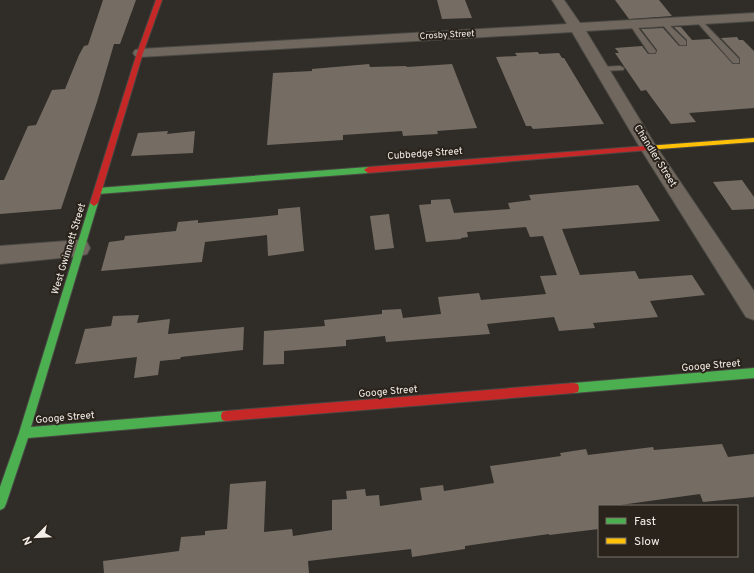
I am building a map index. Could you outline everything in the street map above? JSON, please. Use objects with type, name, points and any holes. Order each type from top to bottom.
[{"type":"street","name":"West Gwinnett Street","points":[[0,504],[24,433],[140,53],[159,0]]},
{"type":"street","name":"Chandler Street","points":[[558,0],[577,28],[648,147],[754,310]]},
{"type":"street","name":"Crosby Street","points":[[140,53],[754,18]]},
{"type":"street","name":"Cubbedge Street","points":[[98,191],[648,147],[754,140]]},
{"type":"street","points":[[0,255],[80,248]]},
{"type":"street","name":"Googe Street","points":[[24,433],[754,373]]},
{"type":"lane","points":[[699,21],[736,61]]},
{"type":"lane","points":[[664,23],[683,43]]},
{"type":"lane","points":[[633,25],[652,51]]},
{"type":"lane","points":[[601,69],[620,68]]},
{"type":"building","points":[[103,0],[136,0],[120,44],[114,44],[97,102],[61,209],[0,214],[0,180],[4,180],[28,126],[36,125],[52,90],[65,89],[79,55],[84,46],[88,45]]},
{"type":"building","points":[[437,0],[465,0],[472,18],[442,19]]},
{"type":"building","points":[[615,0],[659,0],[672,16],[629,19]]},
{"type":"building","points":[[674,27],[681,27],[692,40],[710,39],[733,64],[740,64],[740,58],[721,38],[737,37],[739,40],[743,40],[754,51],[754,108],[689,113],[696,122],[671,124],[646,90],[641,91],[615,53],[619,53],[615,48],[642,46],[648,54],[655,54],[657,50],[641,29],[663,28],[679,46],[687,46],[687,40]]},
{"type":"building","points":[[538,52],[539,54],[559,53],[562,58],[564,58],[604,124],[533,129],[531,126],[526,126],[496,57],[517,56],[515,53]]},
{"type":"building","points":[[369,64],[370,67],[407,67],[452,64],[477,128],[437,131],[438,134],[403,136],[402,131],[343,135],[343,140],[267,145],[273,73],[312,71],[312,69]]},
{"type":"building","points":[[168,131],[167,134],[195,131],[193,153],[131,156],[138,133]]},
{"type":"building","points":[[742,180],[754,197],[754,209],[732,210],[713,182]]},
{"type":"building","points":[[638,185],[660,221],[562,229],[580,275],[635,271],[639,279],[692,275],[705,295],[650,301],[658,317],[593,323],[595,328],[559,331],[554,317],[487,324],[490,334],[386,342],[385,336],[346,340],[346,346],[284,351],[284,364],[263,365],[264,331],[325,326],[324,320],[382,314],[382,310],[401,309],[403,318],[441,314],[438,297],[479,293],[481,300],[546,294],[540,276],[557,275],[543,236],[530,237],[526,227],[467,232],[468,237],[461,239],[426,242],[419,205],[431,204],[431,200],[450,199],[454,213],[510,209],[508,203],[531,200],[529,195]]},
{"type":"building","points":[[300,207],[304,251],[268,256],[267,235],[205,242],[202,262],[101,271],[109,242],[124,240],[125,236],[176,231],[178,222],[198,220],[198,223],[278,215],[278,209]]},
{"type":"building","points":[[389,214],[394,248],[375,250],[370,216]]},
{"type":"building","points":[[139,315],[137,323],[170,319],[168,334],[244,327],[243,350],[181,357],[180,359],[160,361],[158,375],[134,378],[137,357],[75,364],[85,329],[111,326],[113,316]]},
{"type":"building","points":[[722,444],[728,457],[754,454],[754,497],[703,502],[700,494],[620,505],[598,505],[598,529],[549,534],[465,546],[465,549],[412,557],[411,549],[308,561],[309,573],[104,573],[103,561],[179,551],[181,537],[205,535],[205,531],[227,529],[230,484],[266,481],[264,532],[292,529],[293,536],[332,530],[332,500],[347,499],[346,491],[365,489],[366,496],[379,495],[380,506],[422,500],[420,488],[443,485],[444,491],[494,483],[490,466],[561,456],[560,453],[586,449],[588,455],[653,447],[654,450]]},
{"type":"traffic: fast","points":[[98,191],[368,170]]},
{"type":"traffic: fast","points":[[0,504],[24,433],[94,203]]},
{"type":"traffic: fast","points":[[574,388],[754,373]]},
{"type":"traffic: fast","points":[[24,433],[226,416]]},
{"type":"traffic: slow","points":[[646,148],[754,140]]},
{"type":"traffic: jam","points":[[94,203],[140,53],[159,0]]},
{"type":"traffic: jam","points":[[368,170],[646,148]]},
{"type":"traffic: jam","points":[[226,416],[574,388]]}]
